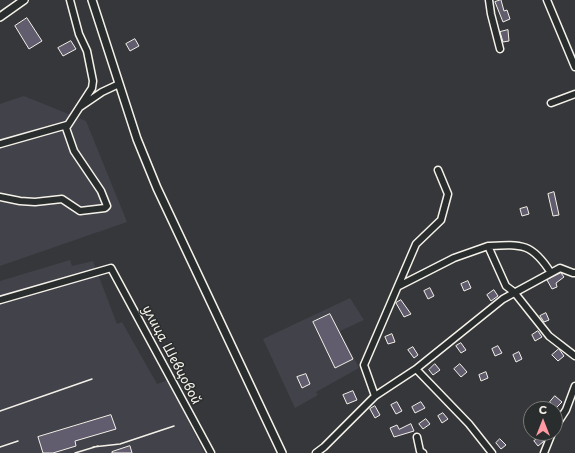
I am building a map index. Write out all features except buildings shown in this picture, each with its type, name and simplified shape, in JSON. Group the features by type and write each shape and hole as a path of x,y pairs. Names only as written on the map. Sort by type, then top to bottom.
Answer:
{"main road":[{"path":"0,17 24,0"},
{"path":"92,0 137,139 157,188 282,453"}],"street":[{"path":"0,144 67,125 76,115 92,88 93,81 87,51 79,34 70,0"},
{"path":"489,0 500,49"},
{"path":"547,0 572,54 575,67"},
{"path":"80,107 102,92 120,84"},
{"path":"551,102 575,94"},
{"path":"0,197 20,201 62,199 80,211 106,208 101,191 74,151 67,125"},
{"path":"375,396 364,365 416,244 442,220 448,194 438,170"},
{"path":"399,286 454,258 488,246 522,247 535,252 550,273"},
{"path":"488,246 506,286 514,292 548,336 575,356"},
{"name":"улица Шевцовой","path":"0,300 111,268 212,453"},
{"path":"316,453 326,450 375,396 416,369 514,292 560,268 575,273"},
{"path":"416,369 468,424 492,453"},
{"path":"563,415 575,386"},
{"path":"418,438 420,451 423,453"},
{"path":"544,453 549,441"}],"shaded area":[{"path":"24,96 86,121 127,222 0,266 0,104"},
{"path":"70,260 72,266 93,261 117,324 122,322 157,384 168,380 204,453 0,453 0,281"},
{"path":"350,298 364,320 340,331 359,368 316,392 318,395 295,408 263,339"}],"railway":[{"path":"0,411 92,379"},
{"path":"93,447 120,444 174,426"},
{"path":"0,447 18,441"},
{"path":"75,453 98,446"}]}
